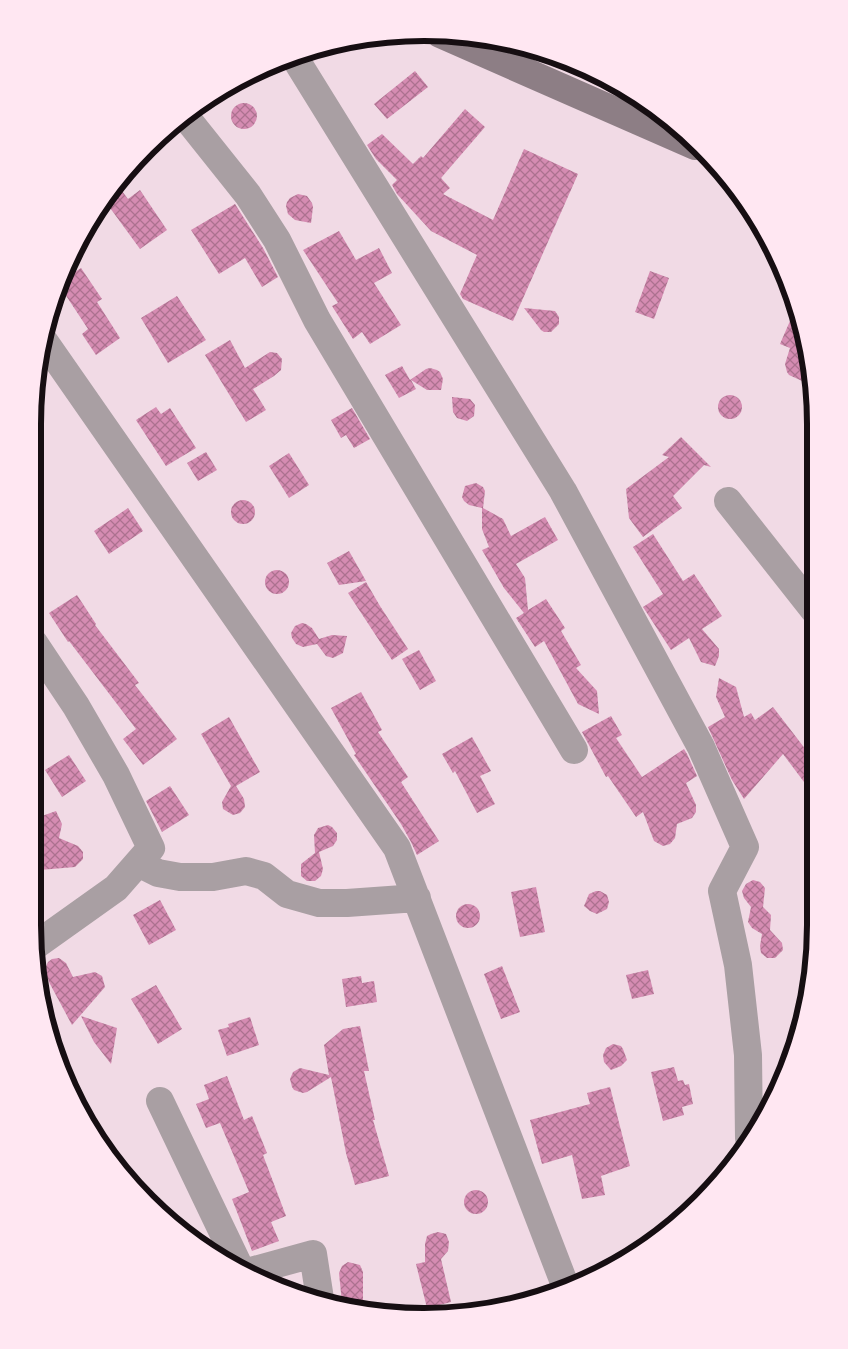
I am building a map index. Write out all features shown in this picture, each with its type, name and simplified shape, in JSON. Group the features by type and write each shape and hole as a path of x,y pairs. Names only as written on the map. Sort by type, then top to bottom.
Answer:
{"main road":[{"path":"462,44 680,139"}],"street":[{"path":"299,63 563,490 701,747 745,847 722,891 738,965 748,1055 749,1126"},
{"path":"189,121 248,195 276,240 317,320 574,750"},
{"path":"49,348 398,848 564,1281"},
{"path":"728,501 807,601"},
{"path":"41,654 76,706 116,775 152,848 116,888 42,941"},
{"path":"138,863 158,873 180,878 213,877 246,871 264,876 287,894 319,903 417,898"},
{"path":"160,1102 235,1257"},
{"path":"258,1269 314,1254 319,1293"}],"building":[{"path":"415,71 428,87 387,119 374,104"},
{"path":"244,103 253,107 257,116 253,125 244,129 235,125 231,116 235,107"},
{"path":"465,109 485,127 441,178 450,188 443,194 493,220 524,149 578,174 513,321 463,299 460,294 477,255 431,231 397,194 392,185 397,180 376,159 367,145 382,134 413,164 421,156 423,158"},
{"path":"121,190 128,199 140,190 167,230 140,249 109,207"},
{"path":"298,194 307,196 312,203 311,223 295,220 288,214 287,202"},
{"path":"235,204 263,248 278,277 262,287 245,258 219,274 191,230"},
{"path":"339,231 356,260 379,248 392,273 374,283 401,325 370,344 362,332 353,339 332,306 338,303 303,250"},
{"path":"81,268 102,299 97,302 120,338 96,355 82,334 88,329 65,294 72,274"},
{"path":"650,271 669,278 654,319 635,312"},
{"path":"177,296 206,340 168,363 141,318"},
{"path":"524,308 555,311 559,317 559,324 551,332 544,332"},
{"path":"791,317 804,382 789,375 787,372 785,364 790,348 780,344"},
{"path":"230,340 245,368 270,352 277,353 282,359 281,370 253,389 266,410 246,422 205,355"},
{"path":"402,366 410,380 426,369 437,370 443,379 441,390 427,390 411,380 416,389 399,398 385,375"},
{"path":"730,395 738,399 742,407 738,415 730,419 722,415 718,407 722,399"},
{"path":"452,397 470,399 475,405 474,416 467,421 457,418 453,412"},
{"path":"156,407 161,414 170,408 196,448 166,466 136,420"},
{"path":"352,408 370,439 354,448 346,435 341,438 331,420"},
{"path":"681,437 711,467 704,465 673,496 682,508 643,537 629,518 626,489 669,457 662,455"},
{"path":"206,452 217,470 198,481 187,463"},
{"path":"289,453 309,485 289,498 269,466"},
{"path":"476,483 483,487 485,491 483,508 503,519 511,536 545,517 558,540 516,564 525,578 528,610 546,599 565,628 561,631 581,665 576,668 597,691 599,714 578,704 544,641 535,647 516,618 524,613 504,588 482,550 489,547 482,529 482,508 469,505 462,497 465,486"},
{"path":"243,500 251,504 255,512 251,520 243,524 235,520 231,512 235,504"},
{"path":"128,508 143,531 109,554 94,531"},
{"path":"653,534 683,581 694,574 722,616 702,629 719,649 719,656 715,666 701,662 689,638 671,650 643,607 663,594 633,547"},
{"path":"349,551 366,581 339,585 327,563"},
{"path":"277,570 285,574 289,582 285,590 277,594 269,590 265,582 269,574"},
{"path":"366,582 408,649 392,660 348,593"},
{"path":"77,595 95,625 139,683 135,685 177,739 143,765 123,739 136,729 68,642 49,613"},
{"path":"302,623 312,628 319,639 332,635 347,636 343,653 333,658 326,656 317,644 303,647 296,644 291,633 295,626"},
{"path":"419,650 436,681 420,690 402,659"},
{"path":"719,678 736,687 744,717 751,713 755,720 773,707 807,751 807,786 783,754 744,799 732,780 708,727 725,717 716,697"},
{"path":"361,692 382,730 378,732 408,777 401,782 439,841 417,855 401,824 354,755 356,754 331,708"},
{"path":"611,716 622,735 616,738 642,777 684,749 687,754 697,776 686,783 696,805 696,812 692,818 677,824 675,838 670,844 663,846 654,841 643,812 636,817 608,776 606,777 582,732"},
{"path":"229,717 260,772 236,786 244,799 245,807 240,813 233,815 223,809 222,802 231,786 201,734"},
{"path":"472,737 491,771 480,776 495,804 477,813 455,771 453,773 442,754"},
{"path":"69,755 86,781 62,797 45,770"},
{"path":"170,786 189,815 162,832 146,801"},
{"path":"56,811 62,824 59,838 78,846 83,852 83,859 75,867 41,870 42,816"},
{"path":"328,825 337,833 337,840 333,846 319,852 323,869 321,876 315,881 307,881 301,876 301,864 315,853 314,835 318,828"},
{"path":"753,880 760,882 765,888 763,907 771,915 770,930 782,943 783,950 775,958 767,958 761,953 762,934 752,928 748,922 751,907 744,898 742,891 746,884"},
{"path":"536,887 545,932 520,937 511,892"},
{"path":"596,891 607,895 609,902 607,909 597,914 584,906 589,894"},
{"path":"160,900 176,930 149,945 133,915"},
{"path":"468,904 476,908 480,916 476,924 468,928 460,924 456,916 460,908"},
{"path":"59,958 66,963 73,977 95,972 102,976 105,987 72,1025 45,972 48,962"},
{"path":"502,966 520,1012 501,1019 484,974"},
{"path":"648,970 654,994 632,999 626,975"},
{"path":"361,976 362,983 374,981 377,1002 346,1007 342,979"},
{"path":"156,985 182,1029 158,1044 131,999"},
{"path":"81,1016 117,1028 111,1064 94,1042"},
{"path":"250,1017 259,1045 227,1056 218,1030 229,1027 228,1024"},
{"path":"360,1026 369,1071 364,1071 375,1120 373,1120 389,1176 355,1185 346,1153 331,1077 303,1093 294,1090 290,1079 293,1072 300,1068 329,1075 324,1045 343,1029"},
{"path":"613,1044 621,1046 627,1060 621,1066 611,1070 604,1062 603,1055 606,1048"},
{"path":"674,1067 678,1081 683,1080 685,1085 689,1084 693,1104 682,1107 684,1115 663,1121 651,1072"},
{"path":"227,1076 244,1120 252,1116 267,1153 263,1155 286,1216 271,1222 279,1241 252,1251 232,1199 249,1192 220,1123 206,1128 196,1104 209,1099 204,1085"},
{"path":"610,1087 630,1166 601,1176 605,1195 582,1199 572,1155 542,1164 530,1120 590,1104 587,1093"},
{"path":"476,1190 485,1193 488,1202 485,1211 476,1214 467,1211 464,1202 467,1193"},
{"path":"438,1232 446,1234 449,1242 448,1251 441,1259 451,1302 427,1308 416,1264 425,1262 425,1244 427,1236"},
{"path":"348,1262 360,1265 363,1272 363,1302 342,1298 339,1273 342,1266"}]}
